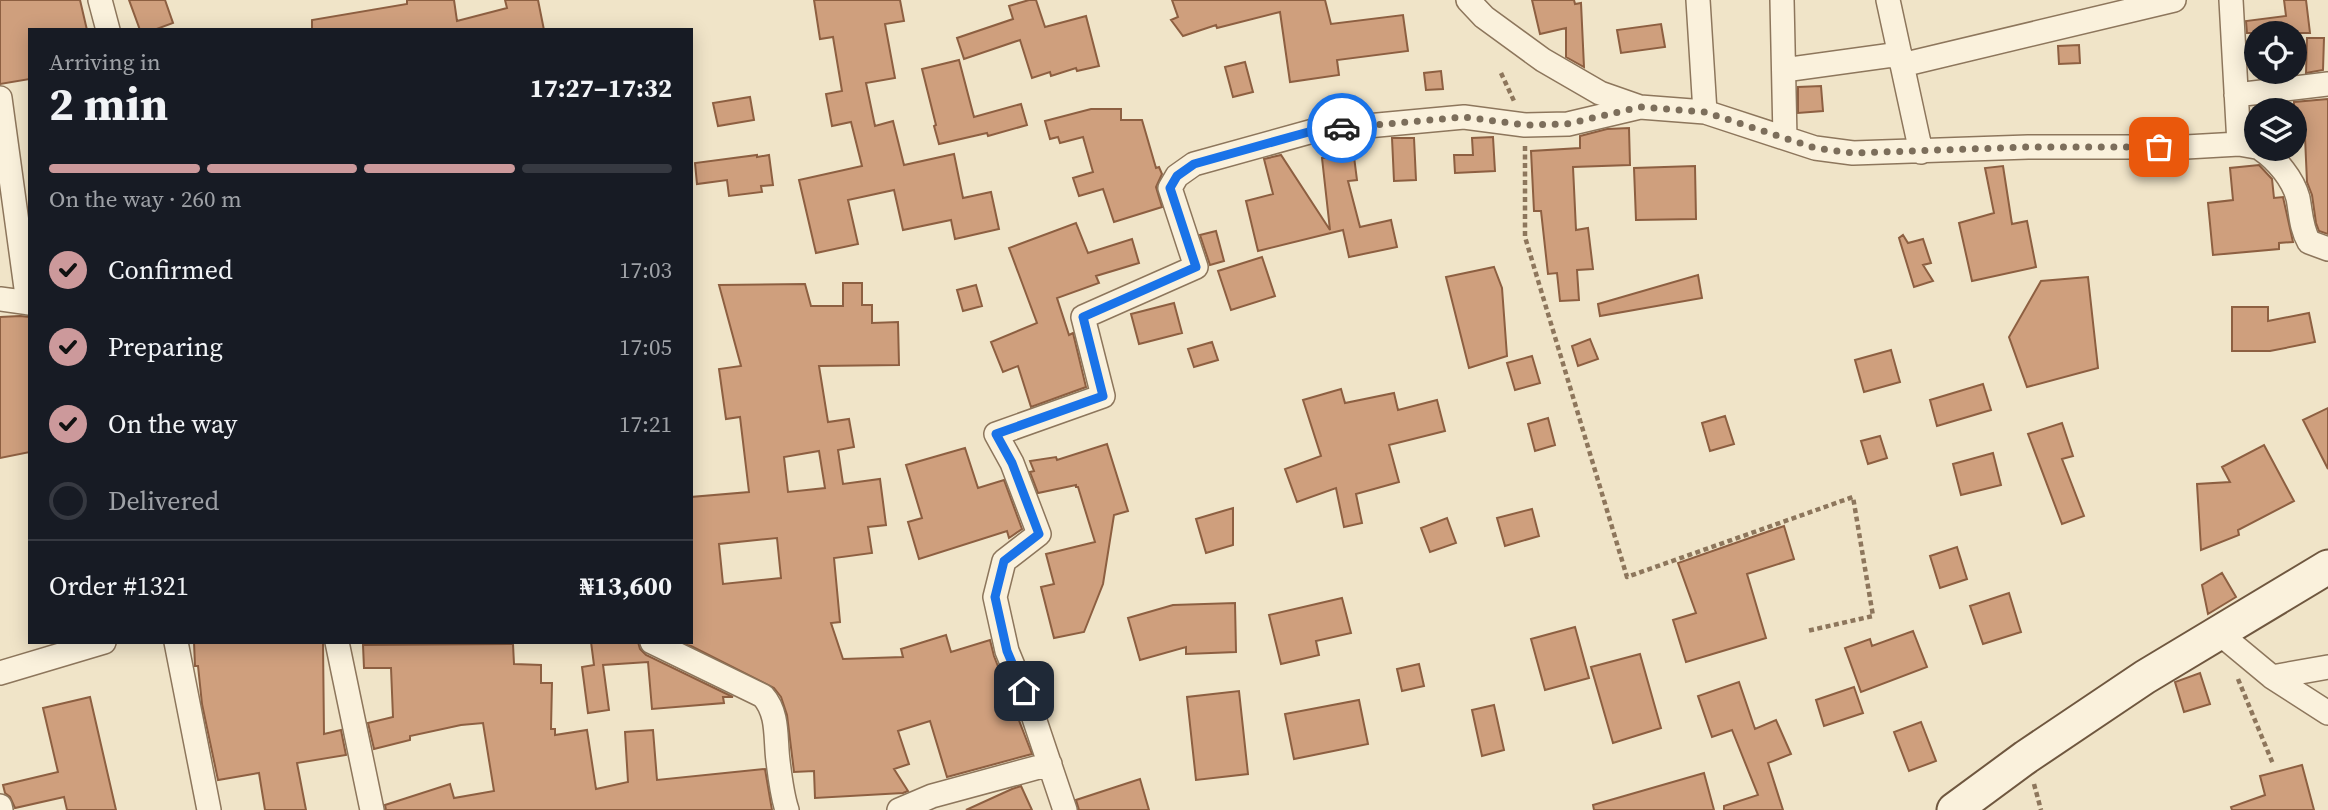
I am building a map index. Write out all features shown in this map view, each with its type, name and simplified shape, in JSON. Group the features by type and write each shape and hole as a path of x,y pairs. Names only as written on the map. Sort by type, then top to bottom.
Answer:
{"street":[{"path":"100,0 107,28"},
{"path":"1468,0 1484,16 1543,61 1600,93 1640,107 1705,112 1815,148 1853,153 2028,147 2244,147"},
{"path":"1698,0 1705,112"},
{"path":"1782,0 1785,138"},
{"path":"1888,0 1921,152"},
{"path":"1784,70 1901,59 2174,0"},
{"path":"2231,0 2236,95 2244,121"},
{"path":"2236,95 2328,84"},
{"path":"0,98 28,296"},
{"path":"1065,810 1007,651 995,597 1004,561 1039,534 1012,463 996,434 1103,396 1083,317 1196,267 1170,188 1177,176 1194,164 1312,131 1464,117 1525,125 1567,124 1640,107"},
{"path":"2277,161 2297,195 2303,231 2309,242 2328,249"},
{"path":"0,299 28,303"},
{"path":"1954,810 2123,691 2328,567"},
{"path":"2219,632 2273,677 2328,713"},
{"path":"0,673 97,644"},
{"path":"176,644 209,810"},
{"path":"337,644 372,810"},
{"path":"656,644 763,696 770,704 787,810"},
{"path":"2273,677 2328,667"},
{"path":"899,810 935,803 1050,764"}],"path":[{"path":"1501,73 1525,125 1525,237 1627,577 1853,496 1873,615 1807,631"},
{"path":"2219,632 2273,764"}],"building":[{"path":"0,0 80,0 87,28 28,28 28,79 0,84"},
{"path":"129,0 165,0 173,23 159,28 139,28"},
{"path":"407,0 454,0 457,21 507,8 505,0 538,0 544,28 312,28 312,20 407,4"},
{"path":"814,0 900,0 904,21 885,24 895,78 866,83 875,126 893,121 904,165 954,154 963,198 991,192 999,229 955,239 951,220 903,230 894,190 848,200 858,244 816,253 799,180 862,166 851,122 832,126 826,94 842,91 833,37 820,39"},
{"path":"1036,0 1045,27 1086,16 1099,66 1077,71 1076,68 1051,76 1050,72 1032,78 1020,40 964,59 957,38 1013,19 1009,6"},
{"path":"1172,0 1325,0 1331,24 1403,15 1408,51 1337,60 1339,75 1290,82 1280,12 1217,28 1216,25 1183,36 1171,20 1178,17"},
{"path":"1532,0 1574,0 1575,4 1581,3 1584,67 1566,57 1566,28 1540,34"},
{"path":"2284,0 2306,0 2310,33 2307,33 2307,21 2246,21 2286,16"},
{"path":"1661,24 1665,47 1621,53 1617,30"},
{"path":"2307,38 2324,38 2323,70 2307,73"},
{"path":"2079,45 2080,63 2059,64 2058,46"},
{"path":"959,60 974,117 1021,104 1027,125 988,136 987,133 939,144 922,69"},
{"path":"1245,62 1253,92 1233,97 1225,67"},
{"path":"1441,71 1443,89 1426,90 1424,73"},
{"path":"1821,86 1823,111 1798,113 1798,87"},
{"path":"750,97 754,120 718,126 713,103"},
{"path":"2328,99 2328,234 2319,231 2307,182 2307,101"},
{"path":"1091,109 1121,109 1121,120 1142,120 1156,168 1159,167 1162,174 1156,187 1162,207 1114,222 1103,189 1079,196 1073,178 1093,172 1083,137 1060,143 1058,137 1050,139 1045,121"},
{"path":"1629,128 1630,165 1573,167 1576,230 1588,228 1593,269 1577,270 1579,300 1560,301 1557,273 1548,274 1541,211 1534,211 1531,151 1580,148 1580,136 1607,129"},
{"path":"1493,137 1495,171 1455,173 1454,155 1473,155 1472,138"},
{"path":"1392,138 1414,138 1416,180 1394,181"},
{"path":"1352,141 1357,180 1348,181 1360,227 1391,220 1397,247 1349,257 1343,230 1258,251 1246,201 1273,194 1264,159 1281,155 1330,230 1322,158 1336,157 1335,143"},
{"path":"769,155 773,185 761,186 762,192 729,196 727,180 697,184 695,163"},
{"path":"2259,165 2272,179 2274,198 2283,197 2293,242 2279,243 2279,249 2213,255 2208,203 2233,200 2230,168"},
{"path":"1695,166 1696,219 1636,220 1634,168"},
{"path":"2003,166 2012,224 2027,221 2036,267 1972,281 1959,223 1994,213 1985,168"},
{"path":"1076,223 1088,253 1132,239 1139,263 1096,276 1099,283 1057,298 1069,335 1073,333 1086,387 1031,407 1018,366 1003,372 991,342 1037,323 1009,248"},
{"path":"1216,231 1224,261 1210,265 1200,235"},
{"path":"1903,235 1908,243 1923,239 1931,263 1923,265 1933,281 1914,287 1899,238"},
{"path":"1262,257 1275,296 1231,310 1218,271"},
{"path":"1494,267 1502,288 1507,356 1469,368 1446,277"},
{"path":"1698,275 1702,298 1600,316 1598,304"},
{"path":"2088,277 2098,368 2027,387 2009,337 2041,281"},
{"path":"843,283 862,283 862,305 872,305 872,323 898,322 899,365 819,366 828,422 849,419 854,447 838,450 843,484 880,479 886,525 868,527 872,553 834,558 840,622 831,623 843,659 903,657 901,649 946,635 951,652 990,640 1032,754 947,777 930,721 898,731 909,764 894,769 908,791 815,798 814,771 794,772 787,715 781,697 774,688 687,644 693,644 693,497 749,492 740,417 726,419 719,369 741,366 719,285 805,284 811,306 843,306","holes":["819,451 825,488 788,492 784,457","777,538 781,578 723,584 719,544"]},
{"path":"976,285 982,306 963,311 957,290"},
{"path":"1174,303 1182,333 1139,344 1131,314"},
{"path":"2232,307 2268,307 2268,321 2309,313 2315,342 2270,351 2232,351"},
{"path":"0,317 28,317 28,452 0,458"},
{"path":"1590,339 1598,359 1578,366 1572,346"},
{"path":"1212,342 1218,360 1194,367 1188,349"},
{"path":"1891,350 1900,382 1864,392 1855,360"},
{"path":"1532,356 1540,383 1515,390 1507,363"},
{"path":"1983,384 1991,410 1937,426 1930,400"},
{"path":"1341,389 1345,403 1394,393 1398,410 1437,400 1445,431 1389,445 1399,482 1356,494 1362,523 1344,527 1336,488 1297,502 1285,469 1321,456 1303,400"},
{"path":"2328,408 2328,469 2303,420"},
{"path":"1725,416 1734,444 1710,451 1702,423"},
{"path":"1548,418 1555,445 1535,451 1528,424"},
{"path":"2062,423 2073,456 2062,459 2084,516 2062,524 2028,434"},
{"path":"1880,436 1887,458 1868,464 1861,441"},
{"path":"1107,444 1128,511 1114,515 1103,584 1084,632 1054,638 1041,587 1054,584 1046,554 1095,542 1078,487 1076,485 1038,493 1030,472 1034,471 1030,461 1056,457 1057,460"},
{"path":"2264,445 2294,501 2238,530 2239,535 2201,550 2197,484 2230,482 2222,467"},
{"path":"965,448 978,488 1004,480 1022,529 1009,538 1007,531 919,559 908,522 922,518 906,465"},
{"path":"1993,453 2001,485 1961,495 1953,464"},
{"path":"1233,508 1233,545 1206,553 1196,519"},
{"path":"1532,509 1539,536 1505,546 1497,518"},
{"path":"1447,518 1456,543 1430,552 1421,528"},
{"path":"1784,526 1794,559 1747,574 1766,638 1686,662 1673,620 1696,613 1678,563"},
{"path":"1957,547 1967,579 1940,588 1930,556"},
{"path":"2222,573 2236,597 2208,614 2202,585"},
{"path":"2009,593 2021,632 1983,644 1970,606"},
{"path":"1342,598 1351,633 1316,641 1319,655 1281,664 1269,615"},
{"path":"1235,603 1236,652 1186,654 1186,647 1140,660 1128,618 1173,605"},
{"path":"1575,627 1589,678 1545,690 1531,639"},
{"path":"1913,631 1927,667 1861,692 1845,648 1870,639 1872,646"},
{"path":"194,644 323,644 324,734 341,730 346,755 297,763 306,810 265,810 259,773 218,780 202,704 198,666 195,666"},
{"path":"513,644 514,664 541,665 541,683 552,683 551,729 555,729 555,735 587,730 596,789 628,782 625,732 653,730 657,780 765,769 772,810 386,810 385,805 450,784 454,798 494,791 483,723 410,736 410,740 374,749 368,723 393,717 391,668 364,668 363,645"},
{"path":"591,644 639,644 646,655 733,697 723,697 724,703 652,709 648,662 603,665 609,710 588,713 582,667 594,665"},
{"path":"1640,654 1661,728 1613,743 1591,667"},
{"path":"1419,664 1424,686 1402,691 1397,669"},
{"path":"2200,673 2210,704 2184,712 2175,682"},
{"path":"1739,682 1755,729 1776,720 1791,754 1768,763 1783,810 1724,810 1724,806 1758,795 1732,730 1712,737 1698,696"},
{"path":"1854,687 1863,713 1824,726 1816,700"},
{"path":"1239,691 1248,774 1196,780 1187,697"},
{"path":"90,697 116,810 67,810 64,797 15,808 3,785 58,772 43,708"},
{"path":"1359,700 1368,744 1294,759 1285,714"},
{"path":"1494,705 1504,750 1482,756 1472,710"},
{"path":"1921,722 1936,761 1909,771 1894,732"},
{"path":"2302,765 2314,810 2232,810 2231,807 2265,795 2260,776"},
{"path":"1704,773 1714,810 1594,810 1593,805"},
{"path":"1140,779 1149,810 1079,810 1076,800"},
{"path":"1021,786 1032,810 966,810 1012,789"}],"way so far":[{"path":"1342,128 1464,117 1525,125 1567,124 1640,107 1705,112 1815,148 1853,153 2028,147 2159,147"}],"route":[{"path":"1024,691 1007,651 995,597 1004,561 1039,534 1012,463 996,434 1103,396 1083,317 1196,267 1170,188 1177,176 1194,164 1312,131 1342,128"}]}
